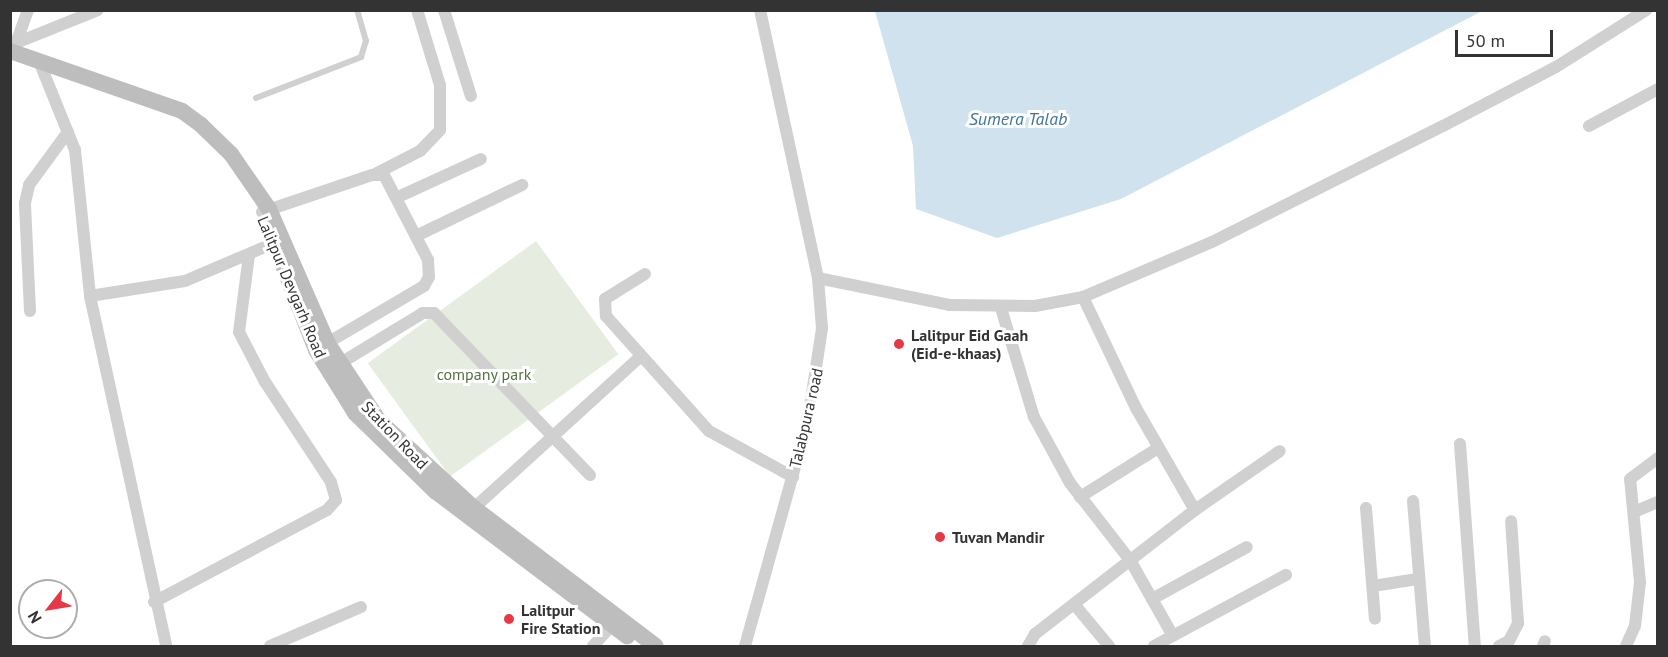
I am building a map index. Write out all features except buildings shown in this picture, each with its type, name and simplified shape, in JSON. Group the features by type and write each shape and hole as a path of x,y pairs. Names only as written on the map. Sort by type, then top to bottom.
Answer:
{"main road":[{"path":"12,48 39,61"},
{"name":"Lalitpur Devgarh Road","path":"39,61 167,109 230,168 265,211 274,243 355,413 396,456 465,515 639,646"},
{"name":"Station Road","path":"265,211 322,347 339,364 379,421 474,508 656,646"}],"street":[{"path":"12,48 28,10"},
{"path":"12,48 98,10"},
{"path":"265,211 372,175 420,151 440,130 440,85 417,10"},
{"path":"444,10 471,96"},
{"name":"Talabpura road","path":"745,646 793,477 819,372 822,328 818,278 760,10"},
{"path":"818,278 949,305 1001,308 1083,297 1212,242 1443,126 1556,67 1646,10"},
{"path":"39,61 68,132 78,166 79,224 90,296 154,602 166,646"},
{"path":"1589,126 1658,89"},
{"path":"30,311 25,203 29,185 40,163 68,132"},
{"path":"398,197 481,159"},
{"path":"322,347 424,286 428,260 398,197 384,176 372,175"},
{"path":"416,236 522,185"},
{"path":"90,296 185,281 274,243"},
{"path":"154,602 327,510 336,500 331,482 265,382 239,332 249,255"},
{"path":"645,274 603,304 639,358 709,431 793,477"},
{"path":"1083,297 1158,448 1195,510"},
{"path":"1001,308 1034,417 1080,497 1130,560 1173,636"},
{"path":"339,364 423,313 434,313 590,475"},
{"path":"474,508 639,358"},
{"path":"1460,444 1475,646"},
{"path":"1080,497 1158,448"},
{"path":"1028,646 1035,634 1130,560 1195,510 1280,451"},
{"path":"1626,646 1635,626 1640,582 1630,479 1635,470 1658,458"},
{"path":"1413,501 1417,579 1425,646"},
{"path":"1634,512 1658,502"},
{"path":"1366,508 1375,619"},
{"path":"1499,646 1509,641 1518,623 1511,521"},
{"path":"1152,599 1247,547"},
{"path":"1154,646 1286,575"},
{"path":"1373,586 1417,579"},
{"path":"1074,604 1109,646"},
{"path":"270,646 361,607"},
{"path":"593,646 612,624"}],"lane":[{"path":"256,98 361,57 366,41 357,10"}],"green space":[{"name":"company park","path":"536,241 618,354 450,477 368,363"}],"water":[{"name":"Sumera Talab","path":"875,10 1482,11 1121,199 997,238 916,209 913,146"}],"place":[{"name":"Lalitpur Eid Gaah (Eid-e-khaas)","path":"899,344"},
{"name":"Tuvan Mandir","path":"940,537"},
{"name":"Lalitpur Fire Station","path":"509,619"}]}
